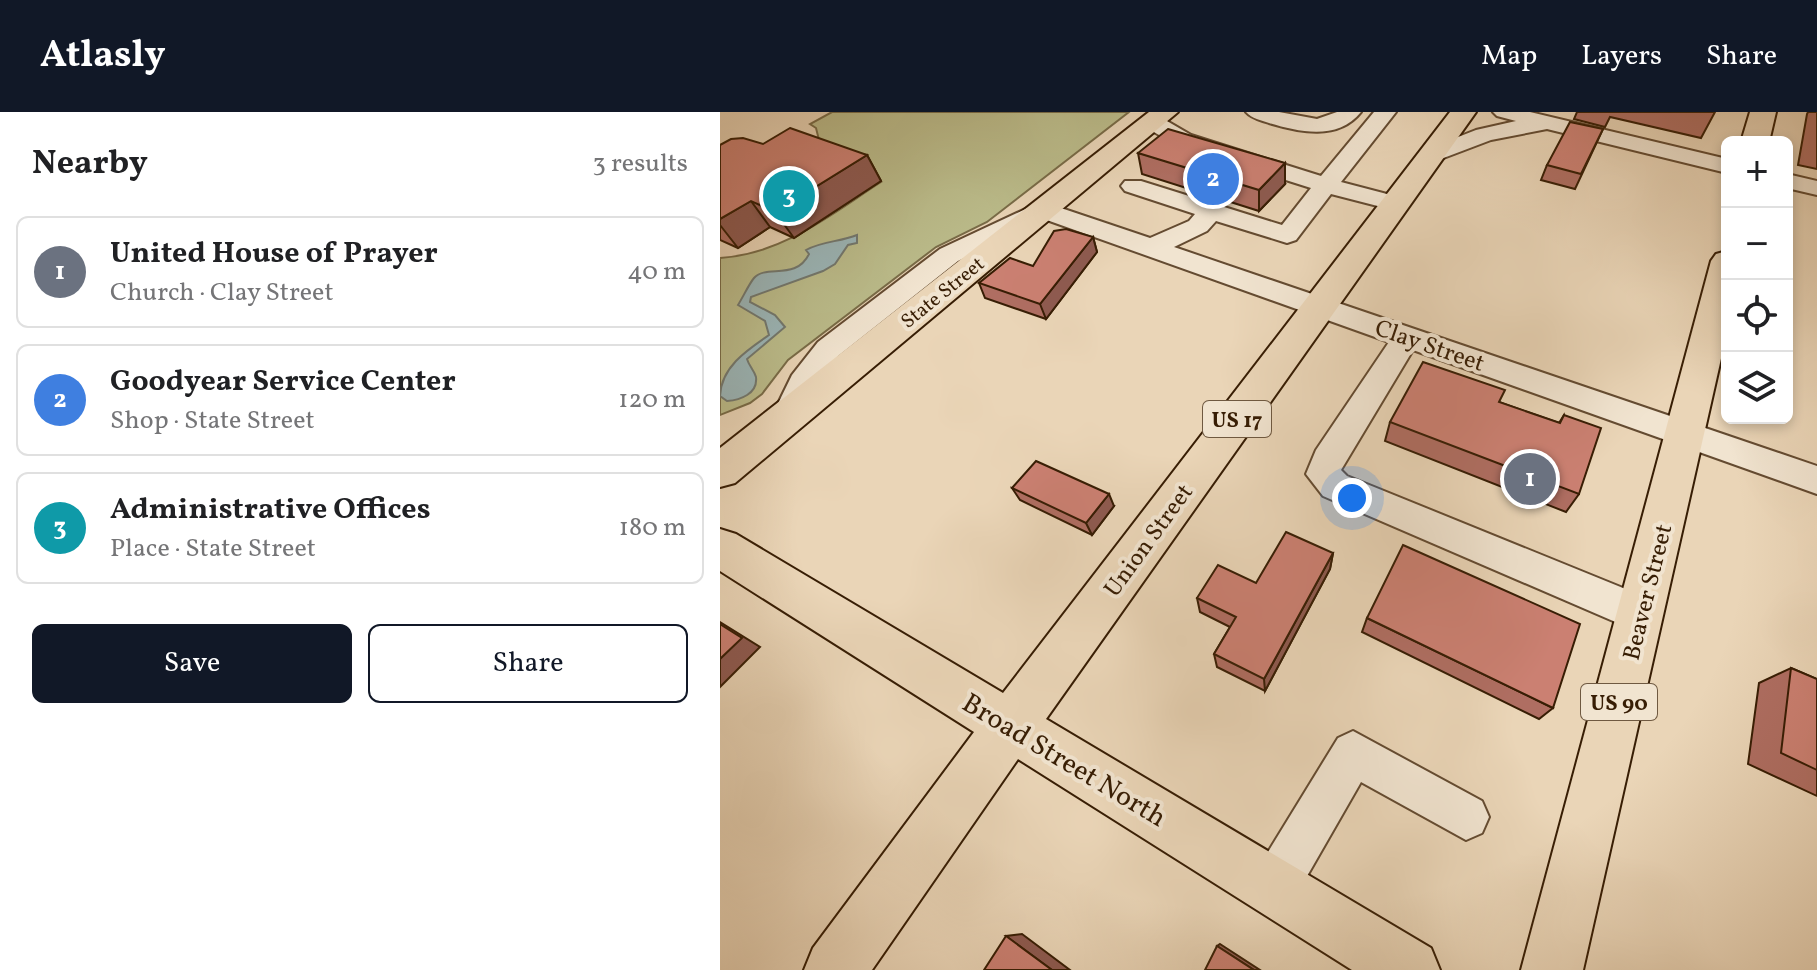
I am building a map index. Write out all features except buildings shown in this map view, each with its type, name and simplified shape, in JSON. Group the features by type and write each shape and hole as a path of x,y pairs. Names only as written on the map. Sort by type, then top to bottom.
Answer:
{"main road":[{"name":"Union Street","path":"835,970 1010,726 1463,112"},
{"path":"1757,136 1763,112"},
{"name":"State Street","path":"720,471 1158,117"},
{"name":"Beaver Street","path":"1552,970 1722,280"},
{"path":"720,439 787,418"},
{"name":"Broad Street North","path":"720,548 1409,970"}],"street":[{"path":"1263,113 1311,126 1325,126 1339,122 1350,112"},
{"path":"1133,186 1205,219 1287,235 1385,112"},
{"path":"1504,112 1721,165"},
{"path":"1158,117 1183,140 1397,204"},
{"path":"1433,155 1504,128 1571,128"},
{"path":"1793,182 1817,188"},
{"name":"Clay Street","path":"1043,210 1817,480"},
{"path":"1150,248 1205,219"},
{"path":"1192,263 1205,219"},
{"path":"1407,337 1328,459 1323,474 1335,486 1641,614"},
{"path":"1274,887 1353,753 1466,817"}],"green space":[{"path":"832,112 1129,112 987,222 936,247 788,360 762,394 750,403 720,415 720,258 743,255 785,241 881,182 819,140 816,128 810,124"}],"water":[{"path":"857,235 857,243 848,245 835,264 751,297 750,302 775,315 785,327 747,359 756,377 751,392 727,401 720,396 721,386 730,368 744,353 769,335 765,321 738,305 754,278 766,272 797,267 809,254 806,250"}],"place":[{"name":"Goodyear Service Center","path":"1213,179"},
{"name":"Administrative Offices","path":"789,196"},
{"name":"United House of Prayer","path":"1530,479"}]}
